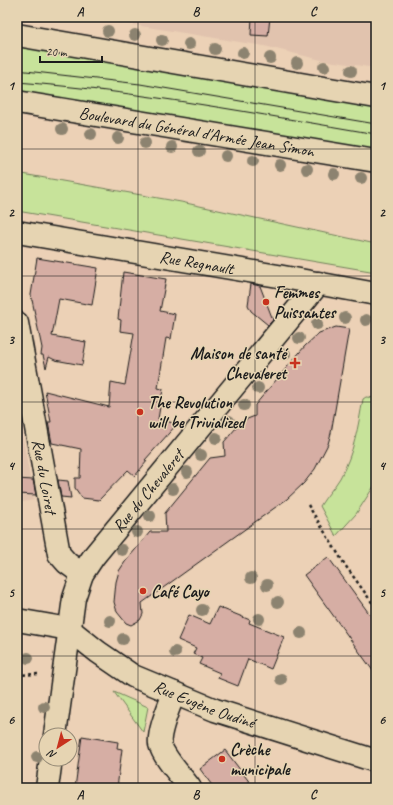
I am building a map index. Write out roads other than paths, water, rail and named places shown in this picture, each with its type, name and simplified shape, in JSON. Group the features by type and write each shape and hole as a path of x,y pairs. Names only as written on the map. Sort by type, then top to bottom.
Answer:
{"street":[{"path":"17,35 376,97"},
{"name":"Boulevard du Général d'Armée Jean Simon","path":"17,102 376,161"},
{"name":"Rue Regnault","path":"17,232 376,294"},
{"name":"Rue du Chevaleret","path":"56,727 74,598 82,574 94,556 319,283"},
{"name":"Rue du Loiret","path":"17,322 59,554 67,563 82,574"},
{"path":"17,620 69,629"},
{"name":"Rue Eugène Oudiné","path":"69,629 128,673 229,715 376,761"},
{"path":"174,692 160,735 160,744 165,754 190,788"},
{"path":"47,788 50,767"}],"tram line":[{"path":"17,70 140,84 376,124"},
{"path":"17,82 152,97 376,134"}],"place":[{"name":"Femmes Puissantes","path":"266,302"},
{"name":"Maison de santé Chevaleret","path":"295,363"},
{"name":"The Revolution will be Trivialized","path":"140,412"},
{"name":"Café Cayo","path":"143,591"},
{"name":"Crèche municipale","path":"222,759"}]}
